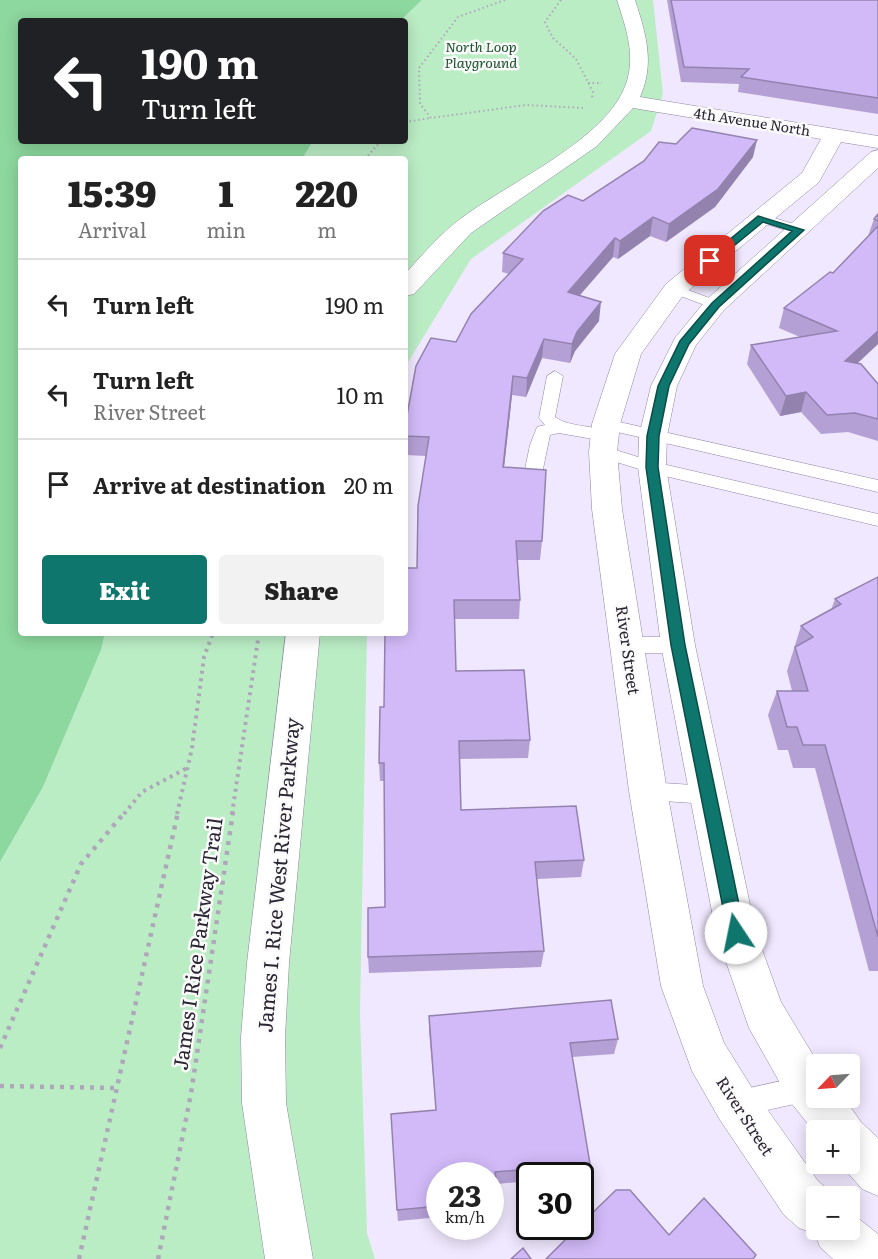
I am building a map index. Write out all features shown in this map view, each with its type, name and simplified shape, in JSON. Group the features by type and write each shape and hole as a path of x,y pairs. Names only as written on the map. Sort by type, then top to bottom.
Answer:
{"street":[{"path":"408,286 432,257 470,222 579,151 626,102 635,86 641,55 638,28 626,0"},
{"name":"4th Avenue North","path":"626,102 878,142"},
{"name":"River Street","path":"806,1202 736,1104 707,1056 682,986 648,791 607,509 604,438 628,354 675,289 811,177 834,135"},
{"path":"806,1085 764,1013 736,933 678,645 652,451 664,386 684,343 715,305 878,156"},
{"name":"James I. Rice West River Parkway","path":"289,1259 264,1103 263,1037 268,963 303,636"},
{"path":"824,1108 833,1120"},
{"path":"860,1153 878,1173"},
{"path":"848,1240 869,1259"}],"lane":[{"path":"762,218 799,230"},
{"path":"675,289 715,305"},
{"path":"555,376 547,418 559,428"},
{"path":"534,468 543,431 559,428 652,451 878,520"},
{"path":"604,438 652,451 878,486"},
{"path":"627,645 678,645"},
{"path":"648,791 708,795"},
{"path":"736,1104 806,1088"}],"path":[{"path":"430,118 420,104 418,68 458,17 505,0"},
{"path":"561,0 545,22 553,38 576,59 593,92 592,100"},
{"path":"408,122 515,104 542,103 590,109 583,116"},
{"path":"368,156 378,144"},
{"path":"79,1259 188,768 204,657 212,636"},
{"name":"James I Rice Parkway Trail","path":"158,1259 191,1094 259,636"},
{"path":"0,1048 81,864 142,792 188,768"},
{"path":"0,1086 117,1088"}],"green space":[{"name":"North Loop Playground","path":"422,0 653,0 663,94 651,131 471,259 408,362 408,156 304,156 311,144 408,144 408,18 403,18"},
{"path":"104,636 367,636 360,1014 367,1233 375,1259 0,1259 0,862 43,787 101,650"}],"shaded area":[{"path":"0,0 422,0 403,18 18,18 18,144 311,144 304,156 18,156 18,636 104,636 101,650 43,787 0,862"}],"building":[{"path":"671,0 878,0 878,98 741,77 749,69 684,67"},
{"path":"692,128 757,140 718,189 669,224 653,217 620,241 615,238 568,292 601,302 577,332 572,344 544,339 527,378 513,376 503,467 546,470 542,541 516,541 520,600 454,600 456,671 524,670 530,740 459,741 461,810 576,806 584,860 535,862 544,951 368,957 368,908 385,907 384,763 379,763 380,707 384,707 385,636 408,636 408,568 417,568 418,506 429,437 408,436 408,410 416,366 431,338 456,342 471,314 523,259 503,253 543,211 568,195 583,201 644,161 659,142 676,144"},
{"path":"878,226 878,331 845,361 861,364 878,384 878,419 855,413 827,415 806,392 786,396 751,345 837,331 784,308 830,272 833,273"},
{"path":"878,577 878,937 825,745 803,745 797,727 787,727 777,691 808,691 795,647 813,637 801,626 841,604 835,599"},
{"path":"611,1000 618,1039 570,1043 590,1162 516,1162 516,1170 504,1171 504,1162 426,1162 426,1207 397,1210 391,1114 436,1110 429,1016"},
{"path":"616,1190 630,1190 669,1235 704,1198 756,1255 753,1259 546,1259 565,1240 594,1240 594,1211"},
{"path":"523,1248 531,1259 511,1259"}],"route":[{"path":"710,261 762,218 799,230 715,305 684,343 664,386 653,436 652,467 678,645 736,933"}]}
